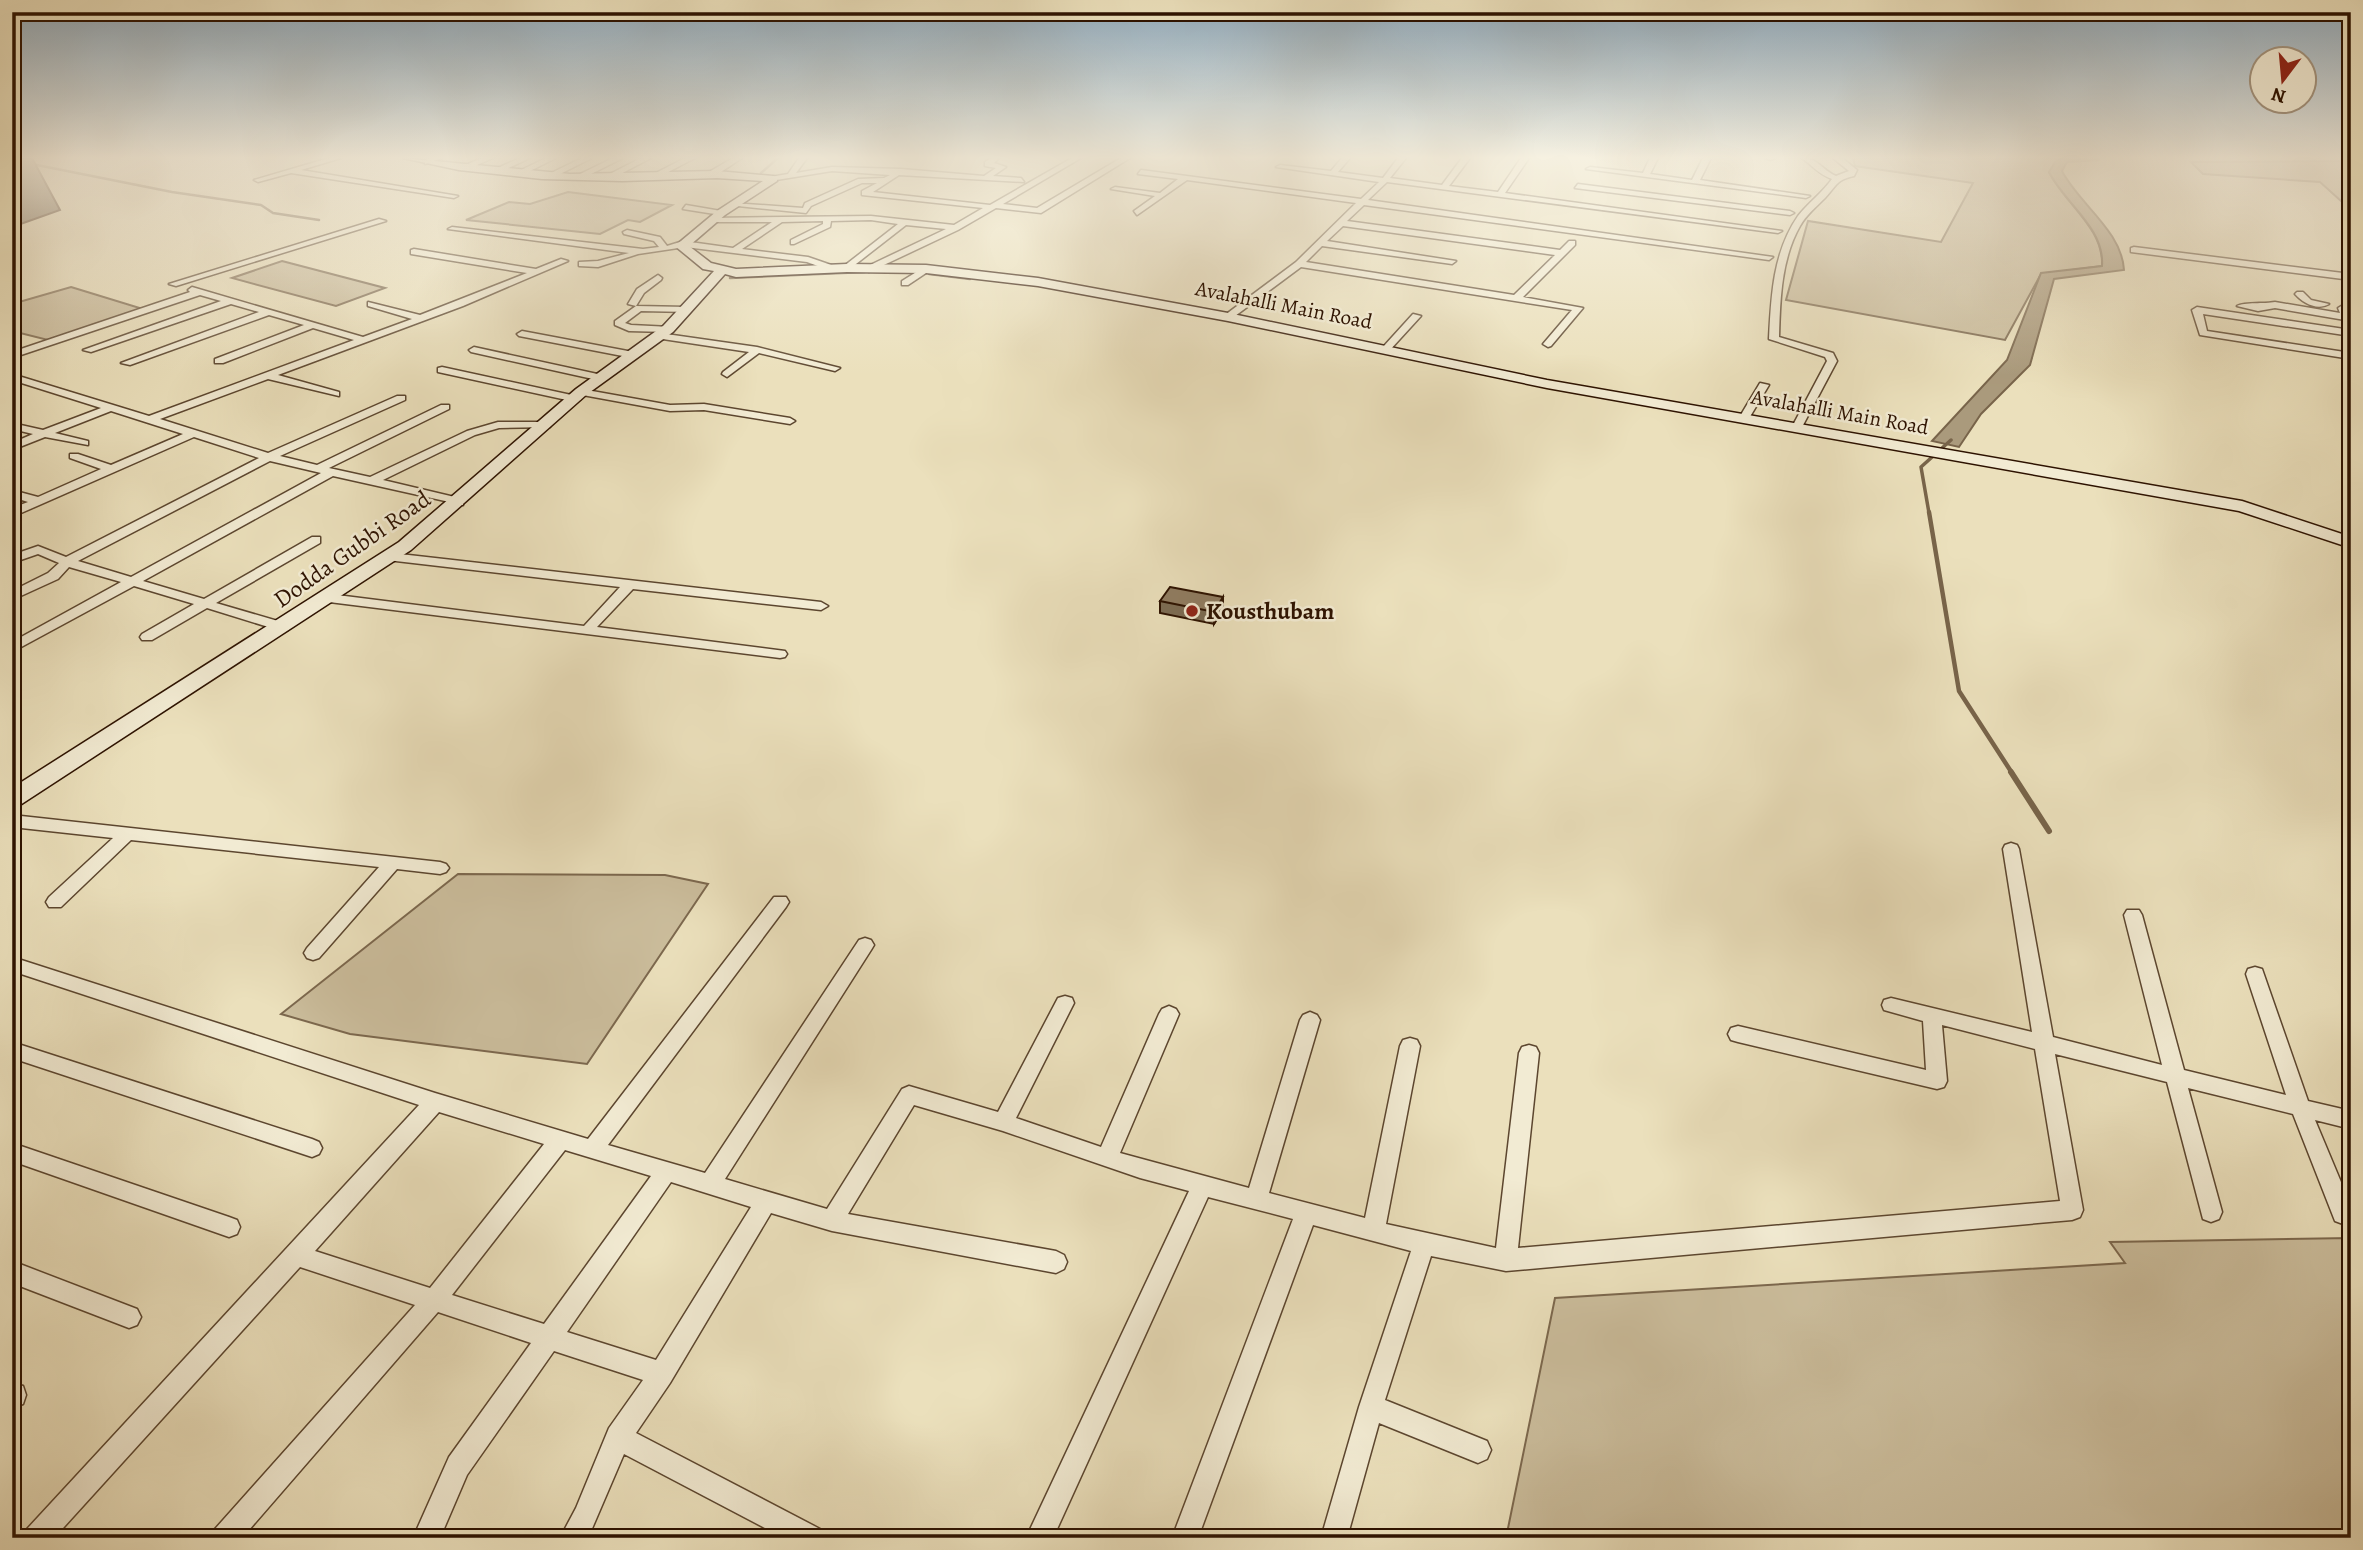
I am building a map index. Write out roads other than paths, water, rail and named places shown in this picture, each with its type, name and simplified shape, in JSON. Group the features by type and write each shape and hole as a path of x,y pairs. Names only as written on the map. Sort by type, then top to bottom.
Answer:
{"main road":[{"path":"682,245 700,230"},
{"name":"Avalahalli Main Road","path":"682,245 707,266 721,271 769,274 841,269 926,270 1001,276 1228,317 1547,384 1916,448 1964,460 2242,506 2351,543"},
{"name":"Dodda Gubbi Road","path":"12,799 391,557 459,502 578,396 664,332 721,271"}],"street":[{"path":"351,230 173,284 361,339"},
{"path":"463,230 643,252"},
{"path":"735,250 764,230"},
{"path":"794,242 817,230"},
{"path":"582,264 598,264 682,245 808,260 841,269 893,230"},
{"path":"869,269 950,230"},
{"path":"1228,317 1299,264 1334,230"},
{"path":"1395,230 1562,253"},
{"path":"1631,230 1769,257"},
{"path":"1773,230 1778,231"},
{"path":"1794,230 1790,236 1777,302 1774,339 1817,350 1829,355 1832,361 1797,427"},
{"path":"627,232 657,239 659,246 664,248"},
{"path":"1321,243 1452,261"},
{"path":"1517,297 1572,243"},
{"path":"2134,250 2351,277"},
{"path":"414,252 538,272"},
{"path":"148,419 564,261"},
{"path":"1299,264 1578,308 1548,344"},
{"path":"905,283 926,270"},
{"path":"658,278 640,292 633,310 618,323 835,368"},
{"path":"12,355 200,292"},
{"path":"2222,304 2258,308 2275,305 2345,317 2347,309 2308,302 2300,294"},
{"path":"88,350 231,301"},
{"path":"371,304 419,318"},
{"path":"633,305 687,310"},
{"path":"2351,333 2197,310 2203,333 2351,356"},
{"path":"126,363 269,312"},
{"path":"1386,349 1416,316"},
{"path":"219,361 313,326"},
{"path":"522,334 634,355"},
{"path":"474,350 603,378"},
{"path":"727,374 757,350"},
{"path":"442,370 578,396 670,408 704,407 790,421"},
{"path":"265,375 335,394"},
{"path":"12,377 269,457 459,502"},
{"path":"1744,418 1764,385"},
{"path":"12,596 53,576 67,562 269,457 401,398"},
{"path":"12,648 132,582 322,471 445,407"},
{"path":"12,447 108,409"},
{"path":"370,482 471,433 498,425 546,425"},
{"path":"12,426 84,443"},
{"path":"12,513 194,433"},
{"path":"74,456 111,469"},
{"path":"12,493 39,501"},
{"path":"147,637 316,540"},
{"path":"12,559 38,550 67,562 283,627"},
{"path":"391,557 821,606"},
{"path":"587,629 630,584"},
{"path":"329,598 780,654"},
{"path":"12,821 440,868"},
{"path":"55,902 127,834"},
{"path":"832,1221 909,1095 1202,1186 1424,1244 1506,1260 2072,1210 2011,849"},
{"path":"313,953 393,863"},
{"path":"592,1150 780,902"},
{"path":"2133,915 2211,1212"},
{"path":"709,1186 865,945"},
{"path":"12,964 435,1102 765,1202 832,1221 1056,1262"},
{"path":"2255,974 2300,1107 2343,1214"},
{"path":"1003,1122 1065,1003"},
{"path":"1891,1005 2351,1120"},
{"path":"1107,1158 1169,1014"},
{"path":"1738,1034 1937,1082 1932,1016"},
{"path":"1256,1199 1310,1020"},
{"path":"1374,1230 1410,1046"},
{"path":"12,1050 312,1148"},
{"path":"1506,1260 1530,1053"},
{"path":"36,1538 200,1356 299,1256 435,1102"},
{"path":"224,1538 433,1300 560,1140"},
{"path":"12,1152 229,1227"},
{"path":"426,1538 458,1466 665,1173"},
{"path":"1039,1538 1202,1186"},
{"path":"573,1538 585,1517 618,1437 661,1374 765,1202"},
{"path":"1185,1538 1307,1212"},
{"path":"1334,1538 1371,1406 1424,1244"},
{"path":"299,1256 661,1374"},
{"path":"12,1272 129,1318"},
{"path":"1371,1406 1478,1450"},
{"path":"618,1437 811,1538"}],"waterway":[{"path":"730,278 865,272"},
{"path":"929,274 970,279"},
{"path":"1929,513 1921,467 1951,440"},
{"path":"1929,512 1959,691 2012,773"},
{"path":"2011,772 2049,831"}],"place":[{"name":"Kousthubam","path":"1192,611"}]}
